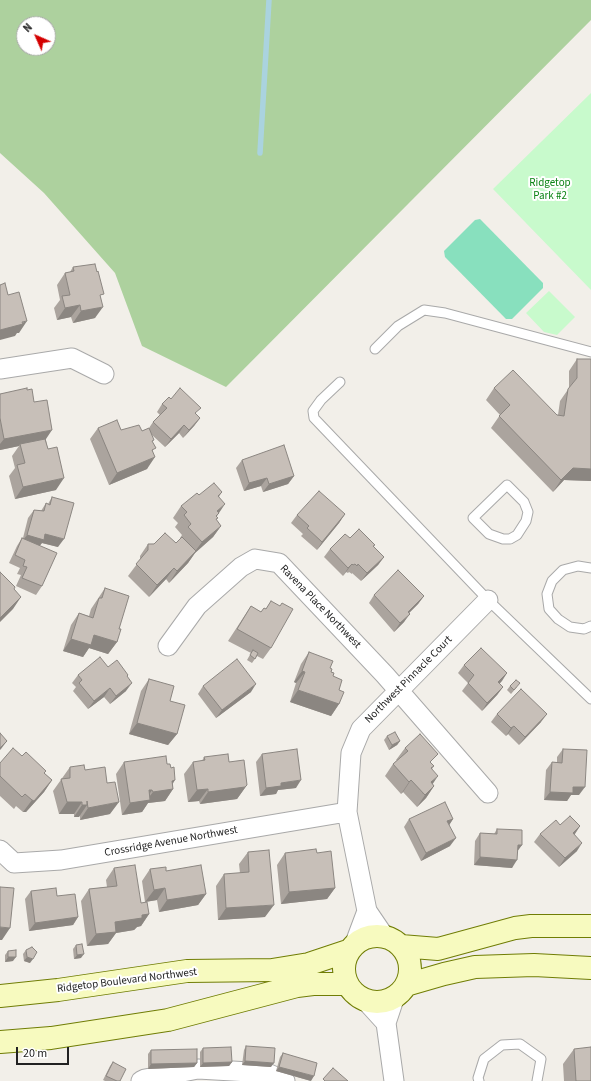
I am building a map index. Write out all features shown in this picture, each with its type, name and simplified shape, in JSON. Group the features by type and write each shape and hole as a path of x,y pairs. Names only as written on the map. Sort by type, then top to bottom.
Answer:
{"main road":[{"path":"591,926 538,926 515,928 438,949 393,941 374,935 364,938 352,947 344,961 343,973 346,984 352,992 366,1001 381,1002 401,991 444,974 475,967 534,965 591,968"},
{"path":"393,941 407,955 410,965 410,976 401,991"},
{"name":"Ridgetop Boulevard Northwest","path":"0,996 58,990 187,971 272,970 309,964 352,947"},
{"path":"0,1042 51,1038 168,1020 298,986 313,984 346,984"}],"street":[{"path":"0,369 72,358 104,374"},
{"name":"Ravena Place Northwest","path":"168,646 197,606 241,566 255,559 279,563 398,689 488,793"},
{"name":"Northwest Pinnacle Court","path":"393,941 367,911 347,812 351,753 361,729 398,689 488,600"},
{"name":"Crossridge Avenue Northwest","path":"0,850 14,863 61,860 347,812"},
{"path":"352,947 367,911"},
{"path":"394,1081 386,1023 401,991"},
{"path":"366,1001 386,1023"},
{"path":"141,1081 144,1079 198,1069 268,1073 285,1081"}],"lane":[{"path":"375,348 398,326 424,310 445,313 591,352"},
{"path":"340,382 321,400 313,411 314,418 488,600 591,699"},
{"path":"507,485 524,502 528,512 526,521 517,534 510,539 503,539 489,534 473,518 507,485"},
{"path":"591,568 578,566 563,570 552,581 547,594 549,609 558,619 570,627 584,630 591,626"},
{"path":"479,1081 478,1078 484,1059 502,1045 520,1044 541,1059 537,1081"}],"green space":[{"path":"0,0 591,0 591,20 226,387 142,346 115,273 44,193 0,153"},
{"name":"Ridgetop Park #2","path":"591,93 591,290 493,189"},
{"path":"480,219 543,283 543,288 512,319 506,319 445,257 444,251 475,220"},
{"path":"549,291 575,317 557,335 544,332 526,313"}],"building":[{"path":"95,264 104,294 100,295 103,307 81,311 80,305 65,308 62,296 70,295 65,273 74,271 73,267"},
{"path":"5,283 8,295 19,292 27,321 22,322 23,324 0,330 0,285"},
{"path":"577,359 591,359 591,469 573,468 561,480 499,416 510,405 494,388 513,370 557,415 564,416 568,389 577,378"},
{"path":"27,388 27,390 32,389 34,402 47,400 52,430 4,439 0,418 0,394"},
{"path":"180,388 201,408 195,413 200,418 189,430 184,425 171,439 153,422 167,408 162,404 169,397 171,399"},
{"path":"117,420 121,430 139,425 142,431 149,428 154,440 152,441 156,448 152,450 155,457 117,473 98,428"},
{"path":"45,439 48,449 57,447 64,478 23,487 17,465 25,463 20,444"},
{"path":"284,445 294,476 269,484 267,478 249,483 242,460"},
{"path":"214,483 222,492 218,496 225,504 217,511 219,513 216,516 218,518 216,519 221,526 202,542 188,527 191,524 184,515 187,512 181,506 197,493 199,495"},
{"path":"319,491 345,514 322,542 307,528 309,526 297,515"},
{"path":"52,497 74,503 64,539 45,534 44,540 27,535 34,510 44,511 46,503 50,505"},
{"path":"359,529 375,545 373,546 384,557 367,573 358,564 357,566 352,564 348,568 330,549 345,534 350,538"},
{"path":"165,533 176,543 182,537 196,551 177,571 174,568 157,585 136,564 148,550 148,544 154,544"},
{"path":"22,538 57,553 42,586 22,578 27,567 23,566 25,560 15,555"},
{"path":"398,570 424,596 408,612 410,614 400,623 374,595"},
{"path":"0,572 15,587 14,589 21,597 0,618"},
{"path":"105,588 129,596 119,629 121,629 117,642 94,635 91,645 71,639 79,613 93,618 99,598 102,598"},
{"path":"271,601 280,606 282,603 293,609 271,648 237,629 251,606 261,612 264,608 266,609"},
{"path":"481,648 507,673 498,682 503,687 487,703 468,683 474,675 464,665"},
{"path":"253,650 258,653 255,659 250,655"},
{"path":"309,652 333,661 330,668 332,669 331,672 334,673 333,676 342,680 339,690 344,692 339,704 298,690 305,672 302,671"},
{"path":"100,657 108,667 117,660 132,683 116,696 110,688 94,701 79,683 82,680 78,675"},
{"path":"237,659 256,684 222,710 203,686"},
{"path":"149,679 174,686 170,701 185,705 177,734 137,723"},
{"path":"516,680 520,683 514,690 510,686"},
{"path":"521,689 547,714 525,737 514,726 511,728 497,714"},
{"path":"395,732 400,741 392,745 387,736"},
{"path":"0,733 7,741 0,748"},
{"path":"420,734 438,754 430,762 434,766 431,768 438,776 431,782 434,786 425,795 411,780 409,782 393,764 408,751 405,748"},
{"path":"13,748 22,756 26,752 46,771 44,773 52,780 34,801 25,794 22,797 0,776 0,763"},
{"path":"297,749 301,780 281,783 281,786 266,788 262,754"},
{"path":"563,749 587,750 585,787 573,787 573,793 550,792 552,762 562,763"},
{"path":"228,754 229,762 244,760 247,785 245,787 208,792 208,789 197,790 193,762 205,760 204,757"},
{"path":"166,756 167,764 170,764 171,768 174,767 175,780 172,781 173,789 153,792 152,790 149,790 150,800 130,803 124,762"},
{"path":"84,765 85,770 105,767 107,783 115,782 119,802 88,808 87,801 87,805 82,805 82,802 67,802 61,779 70,778 70,767"},
{"path":"445,802 453,819 447,821 456,838 426,853 409,819"},
{"path":"570,816 580,826 573,833 582,843 565,858 540,834 556,820 560,825"},
{"path":"497,829 522,830 522,845 518,845 517,860 480,857 480,833 497,834"},
{"path":"316,849 317,853 331,851 335,888 289,892 285,853"},
{"path":"269,850 274,905 226,908 224,874 249,872 248,852"},
{"path":"135,865 141,903 147,902 149,914 142,915 142,918 115,922 116,932 96,934 89,889 117,886 114,868"},
{"path":"201,865 206,894 167,900 165,888 154,890 150,869 166,867 166,871"},
{"path":"0,887 14,888 10,928 0,927"},
{"path":"56,888 57,896 75,894 78,917 35,923 31,891"},
{"path":"82,944 84,954 77,955 76,945"},
{"path":"32,947 37,952 33,959 27,957 26,950"},
{"path":"16,950 16,957 8,957 8,951"},
{"path":"246,1046 275,1048 274,1063 245,1061"},
{"path":"231,1047 232,1062 203,1063 203,1048"},
{"path":"591,1047 591,1081 576,1081 574,1049"},
{"path":"197,1049 197,1063 151,1064 151,1050"},
{"path":"283,1053 317,1063 314,1076 279,1067"},
{"path":"113,1062 126,1069 120,1081 106,1076"},
{"path":"333,1068 348,1081 325,1081 323,1079"}],"waterway":[{"path":"260,153 269,0"}]}
